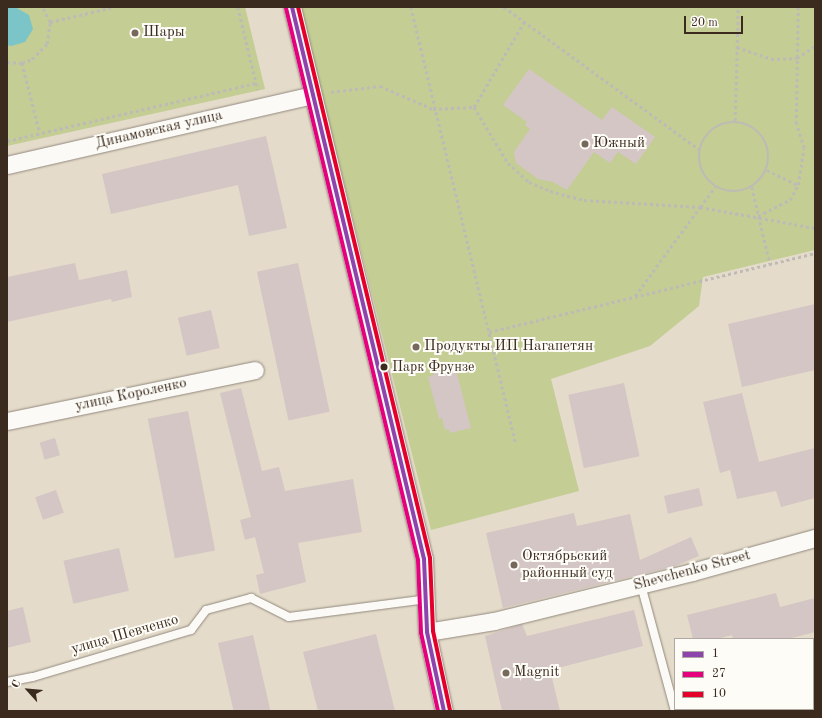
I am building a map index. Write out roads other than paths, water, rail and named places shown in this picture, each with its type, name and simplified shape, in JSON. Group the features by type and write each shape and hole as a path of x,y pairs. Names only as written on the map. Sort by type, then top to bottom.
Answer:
{"street":[{"path":"292,7 424,559 428,599 427,632 444,711"},
{"name":"Динамовская улица","path":"7,165 312,95"},
{"name":"улица Короленко","path":"7,421 255,370"},
{"name":"Shevchenko Street","path":"427,632 494,621 641,585 815,538"}],"lane":[{"path":"641,585 674,707"},
{"name":"улица Шевченко","path":"7,682 33,677 191,630 206,610 252,598 289,617 428,599"}],"water":[{"path":"15,7 29,15 33,29 25,42 11,46 7,45 7,8"}],"place":[{"name":"Шары","path":"135,33"},
{"name":"Южный","path":"585,144"},
{"name":"Продукты ИП Нагапетян","path":"416,347"},
{"name":"Парк Фрунзе","path":"384,367"},
{"name":"Октябрьский районный суд","path":"514,565"},
{"name":"Magnit","path":"506,673"}]}
